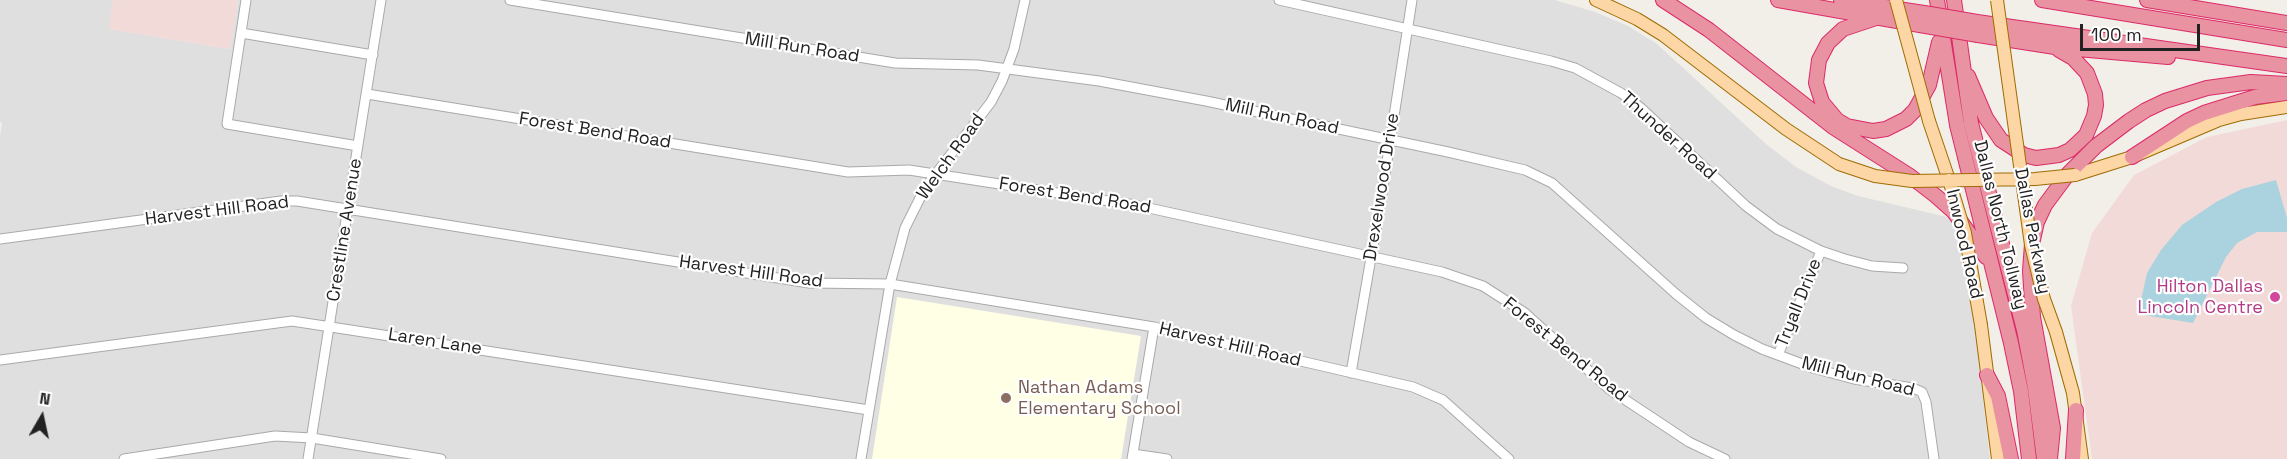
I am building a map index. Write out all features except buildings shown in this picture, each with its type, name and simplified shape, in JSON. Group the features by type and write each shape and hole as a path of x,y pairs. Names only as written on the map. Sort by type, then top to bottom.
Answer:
{"highway":[{"path":"1663,0 1709,30 1833,127 1910,176 1936,196 1954,212 1991,263"},
{"path":"1778,0 1876,18 1922,19"},
{"path":"1841,0 1922,19 1977,28 2287,67"},
{"name":"Dallas North Tollway","path":"1937,0 1964,159 2017,372 2029,459"},
{"name":"Dallas North Tollway","path":"1954,0 1971,123 2024,330 2035,388 2044,459"},
{"path":"2042,0 2287,40"},
{"path":"2147,0 2287,23"},
{"path":"1876,18 1853,24 1835,36 1823,51 1816,71 1818,93 1829,112 1847,126 1860,130 1886,129 1906,119 1915,110 1929,85 1941,32"},
{"path":"1977,28 2055,47 2287,67"},
{"path":"1963,62 1986,118 2001,140 2025,155 2049,158 2070,150 2079,143 2091,126 2096,105 2092,83 2087,73 2073,58 2055,47"},
{"path":"2050,459 2053,428 2033,317 2030,272 2032,244 2037,222 2045,205 2068,174 2096,146 2128,120 2146,110 2185,94 2207,88 2251,82 2287,84"},
{"path":"2131,157 2187,121 2212,110 2255,97 2287,93"},
{"path":"1987,375 1998,396 2011,459"},
{"path":"2073,459 2076,410"}],"main road":[{"path":"1596,0 1637,18 1663,34 1786,129 1839,164 1857,171 1892,179 1912,181 2021,180 2074,175 2131,157 2219,120 2287,106"},
{"name":"Inwood Road","path":"1896,0 1930,126 1965,233 1981,325 1998,459"},
{"name":"Dallas Parkway","path":"1997,0 2021,180 2039,280 2065,360 2076,410 2082,459"}],"street":[{"path":"246,0 227,124 358,146"},
{"name":"Crestline Avenue","path":"308,459 381,0"},
{"name":"Mill Run Road","path":"510,0 895,63 1007,68 1099,81 1206,101 1525,170 1552,183 1676,294 1706,318 1734,335 1814,368 1854,378 1913,388 1922,392 1926,402 1934,459"},
{"name":"Welch Road","path":"861,459 890,284 905,228 924,188 991,102 1007,68 1025,0"},
{"name":"Thunder Road","path":"1279,0 1575,68 1598,79 1641,108 1760,217 1777,229 1821,251 1872,266 1903,268"},
{"name":"Drexelwood Drive","path":"1351,373 1412,0"},
{"path":"241,33 374,55"},
{"name":"Forest Bend Road","path":"367,94 848,172 896,170 935,173 1173,212 1442,272 1483,286 1525,313 1619,396 1689,442 1725,459"},
{"name":"Harvest Hill Road","path":"0,239 281,201 348,208 809,284 890,284 1154,327 1413,387 1443,399 1509,459"},
{"name":"Tryall Drive","path":"1778,355 1821,251"},
{"name":"Laren Lane","path":"0,360 292,321 869,410"},
{"path":"1154,327 1132,456 1167,459"},
{"path":"124,459 275,436 312,438 441,459"}],"shaded area":[{"path":"0,0 113,0 110,29 230,49 238,0 1555,0 1595,12 1628,26 1657,44 1766,144 1796,167 1831,186 1858,196 1947,217 1955,224 1975,329 1990,459 0,459 0,136 2,123 0,122"},
{"path":"113,0 238,0 230,49 109,29"},
{"path":"2287,120 2287,459 2092,459 2071,306 2092,233 2134,175 2207,137"},
{"name":"Nathan Adams Elementary School","path":"897,297 1141,336 1121,459 872,459"}],"water":[{"path":"2276,180 2287,218 2287,232 2257,232 2237,243 2226,257 2193,323 2138,314 2147,273 2161,250 2182,225 2216,202 2242,189"}],"place":[{"name":"Hilton Dallas Lincoln Centre","path":"2275,297"},
{"name":"Nathan Adams Elementary School","path":"1006,398"}]}
